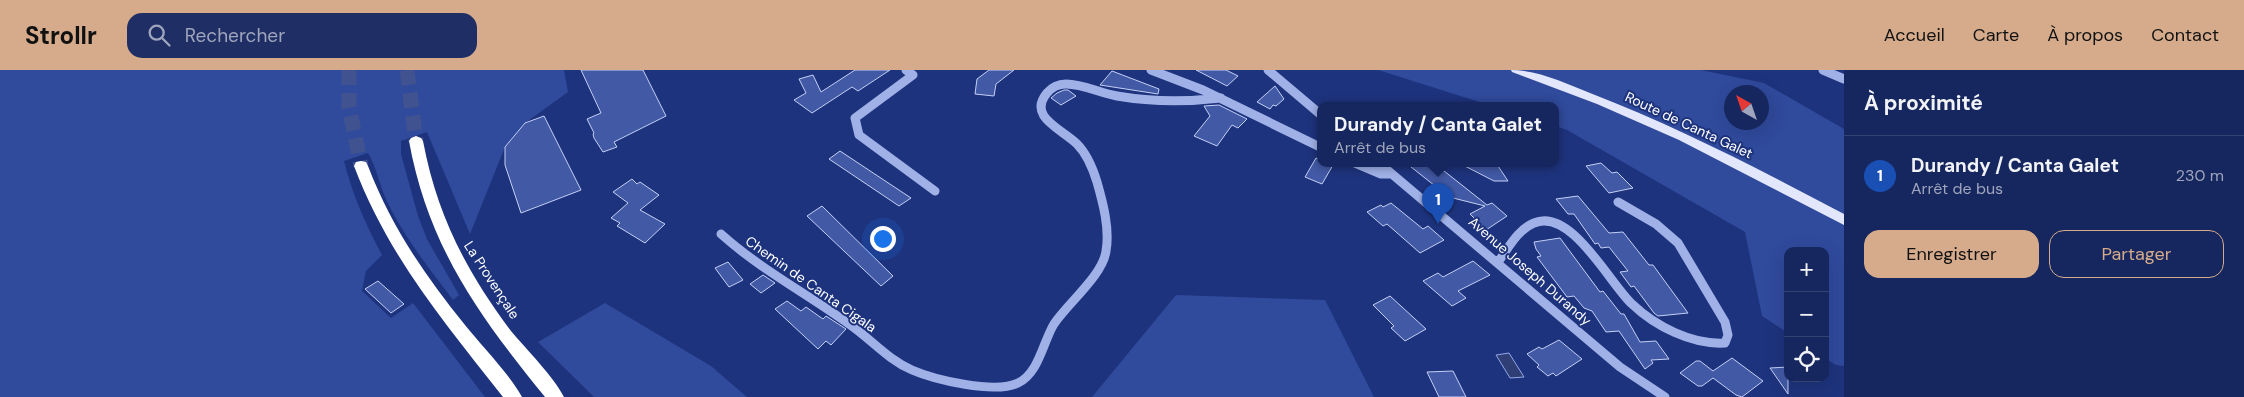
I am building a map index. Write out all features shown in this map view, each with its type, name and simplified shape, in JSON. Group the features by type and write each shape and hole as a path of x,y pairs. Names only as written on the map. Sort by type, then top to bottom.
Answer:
{"highway":[{"name":"La Provençale","path":"416,141 427,190 437,221 456,261 482,304 554,397"},
{"path":"360,166 374,200 393,236 456,324 513,397"}],"main road":[{"name":"Route de Canta Galet","path":"1516,70 1563,85 1664,127 1844,220"}],"street":[{"path":"906,70 914,75 855,118 859,136 935,191"},
{"path":"1151,70 1221,98 1317,146"},
{"path":"1268,70 1317,111"},
{"path":"1823,70 1844,79"},
{"name":"Chemin de Canta Cigala","path":"721,234 762,269 851,324 890,358 931,377 985,385 1011,386 1020,383 1028,375 1053,326 1071,302 1097,274 1107,248 1105,219 1096,179 1089,161 1080,146 1052,125 1040,110 1041,103 1050,90 1058,85 1072,84 1103,93 1146,99 1186,101 1221,98"},
{"path":"1364,167 1381,174 1392,174"},
{"name":"Avenue Joseph Durandy","path":"1384,167 1620,367 1665,397"},
{"path":"1498,262 1523,232 1535,222 1544,220 1558,222 1573,233 1630,304 1641,314 1702,343 1716,345 1726,343 1728,334 1725,322 1678,243 1656,224 1618,202"}],"shaded area":[{"path":"0,70 564,70 568,92 525,123 505,147 470,234 427,132 401,141 401,154 418,216 427,239 459,295 453,300 400,226 386,199 374,164 368,153 344,161 360,209 382,255 366,271 362,291 391,318 413,303 485,397 0,397"},
{"path":"1378,70 1701,70 1767,85 1724,85 1724,130 1769,130 1769,86 1844,129 1844,366 1836,365 1829,361 1829,247 1784,247 1784,330 1762,316 1745,232 1559,127 1559,102 1479,102"},
{"path":"1176,295 1325,300 1374,397 1092,397"},
{"path":"605,303 711,366 747,397 594,397 538,342"},
{"path":"1509,353 1524,377 1510,378 1496,355"}],"building":[{"path":"581,70 643,70 666,116 614,142 617,147 603,152 594,138 594,133 587,119 601,113"},
{"path":"855,70 890,70 858,91 852,87 812,113 794,100 806,93 799,79 813,75 821,92"},
{"path":"989,70 1014,70 996,84 994,96 975,94 977,79"},
{"path":"1196,70 1226,70 1238,76 1227,86"},
{"path":"1112,71 1159,89 1158,94 1100,85"},
{"path":"1275,86 1284,99 1276,106 1273,105 1270,109 1257,102"},
{"path":"1064,90 1068,90 1076,96 1061,105 1051,98"},
{"path":"1219,105 1247,119 1238,128 1232,125 1217,146 1194,136 1210,116 1204,106"},
{"path":"544,116 581,190 521,213 505,165 505,147 525,123"},
{"path":"840,151 911,198 899,206 829,159"},
{"path":"1316,158 1317,167 1332,167 1322,184 1305,177"},
{"path":"1601,163 1612,173 1617,172 1633,188 1609,193 1586,166"},
{"path":"1411,167 1439,167 1487,205 1492,203 1507,216 1486,230 1470,214 1485,206 1449,197"},
{"path":"1467,167 1499,167 1508,181 1494,181"},
{"path":"632,179 637,184 640,182 659,195 640,210 665,224 645,243 617,226 620,223 611,218 628,203 613,192"},
{"path":"1578,196 1609,233 1623,232 1649,265 1653,265 1688,313 1658,316 1654,313 1634,286 1631,287 1620,272 1628,271 1609,247 1601,248 1598,243 1595,244 1574,214 1568,214 1556,199"},
{"path":"1391,203 1423,229 1428,226 1444,240 1420,253 1387,224 1383,226 1367,212 1381,205 1383,207"},
{"path":"822,206 893,276 881,286 807,216"},
{"path":"1560,238 1600,292 1603,291 1621,314 1624,314 1640,342 1656,341 1669,359 1651,360 1653,363 1645,369 1619,331 1606,332 1592,311 1584,308 1574,296 1567,297 1537,257 1541,256 1534,242"},
{"path":"1473,261 1490,275 1458,291 1466,298 1452,306 1423,281 1438,273 1443,277"},
{"path":"728,262 743,280 729,287 715,268"},
{"path":"763,275 775,283 761,293 750,284"},
{"path":"378,281 404,304 391,313 365,289"},
{"path":"1390,296 1426,329 1405,341 1391,328 1394,326 1373,305"},
{"path":"787,301 801,311 806,307 823,319 826,316 846,329 831,345 826,341 818,349 775,309"},
{"path":"1559,340 1582,359 1556,376 1553,373 1548,376 1537,367 1539,365 1527,354 1539,347 1542,349"},
{"path":"1732,358 1763,381 1742,397 1736,395 1713,378 1702,386 1698,386 1680,373 1696,361 1700,361 1713,371"},
{"path":"1784,367 1784,382 1788,382 1788,394 1770,368"},
{"path":"1453,371 1466,397 1439,397 1427,372"}],"tunnel":[{"path":"349,70 349,107 361,166"},
{"path":"407,70 416,141"}],"place":[{"name":"Durandy / Canta Galet","path":"1438,224"}]}
